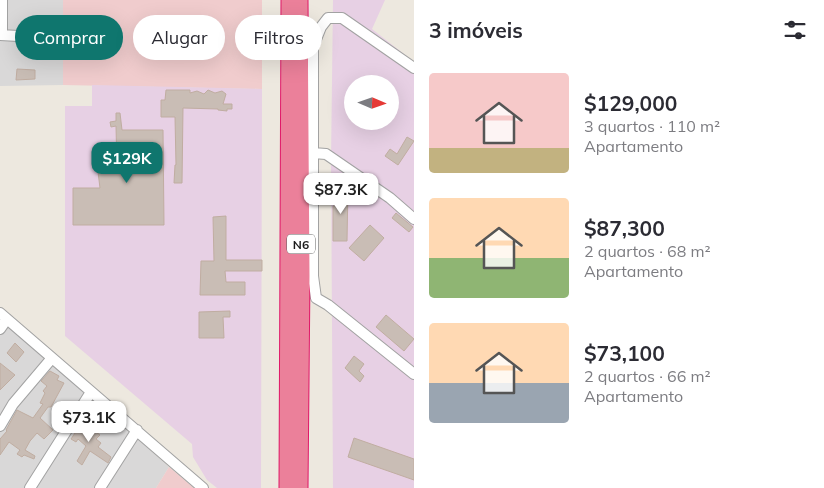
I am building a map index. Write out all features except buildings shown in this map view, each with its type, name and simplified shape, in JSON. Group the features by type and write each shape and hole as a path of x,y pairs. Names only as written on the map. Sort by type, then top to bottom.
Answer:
{"highway":[{"name":"N6","path":"287,488 301,276 289,0"},
{"name":"N6","path":"300,0 300,488"}],"street":[{"path":"2,0 1,35 15,36"},
{"path":"414,68 342,18 328,18 320,27 313,48 313,153 301,276 316,298 328,305 414,374"},
{"path":"313,153 326,154 390,198 414,219"},
{"path":"0,329 3,316 203,488"},
{"path":"0,426 13,404 52,358"},
{"path":"30,488 91,392"},
{"path":"100,488 137,430"}],"shaded area":[{"path":"0,0 63,0 63,15 15,15 15,60 63,60 63,85 0,86"},
{"path":"63,0 262,0 262,15 235,15 235,60 262,60 262,89 63,85 63,60 123,60 123,15 63,15"},
{"path":"333,0 385,0 372,29 414,62 414,488 333,488 331,161"},
{"path":"92,85 262,89 261,488 217,488 207,480 193,457 192,444 65,336 65,106 92,106"},
{"path":"0,316 169,467 156,488 0,488"},
{"path":"169,467 194,488 156,488"}]}
